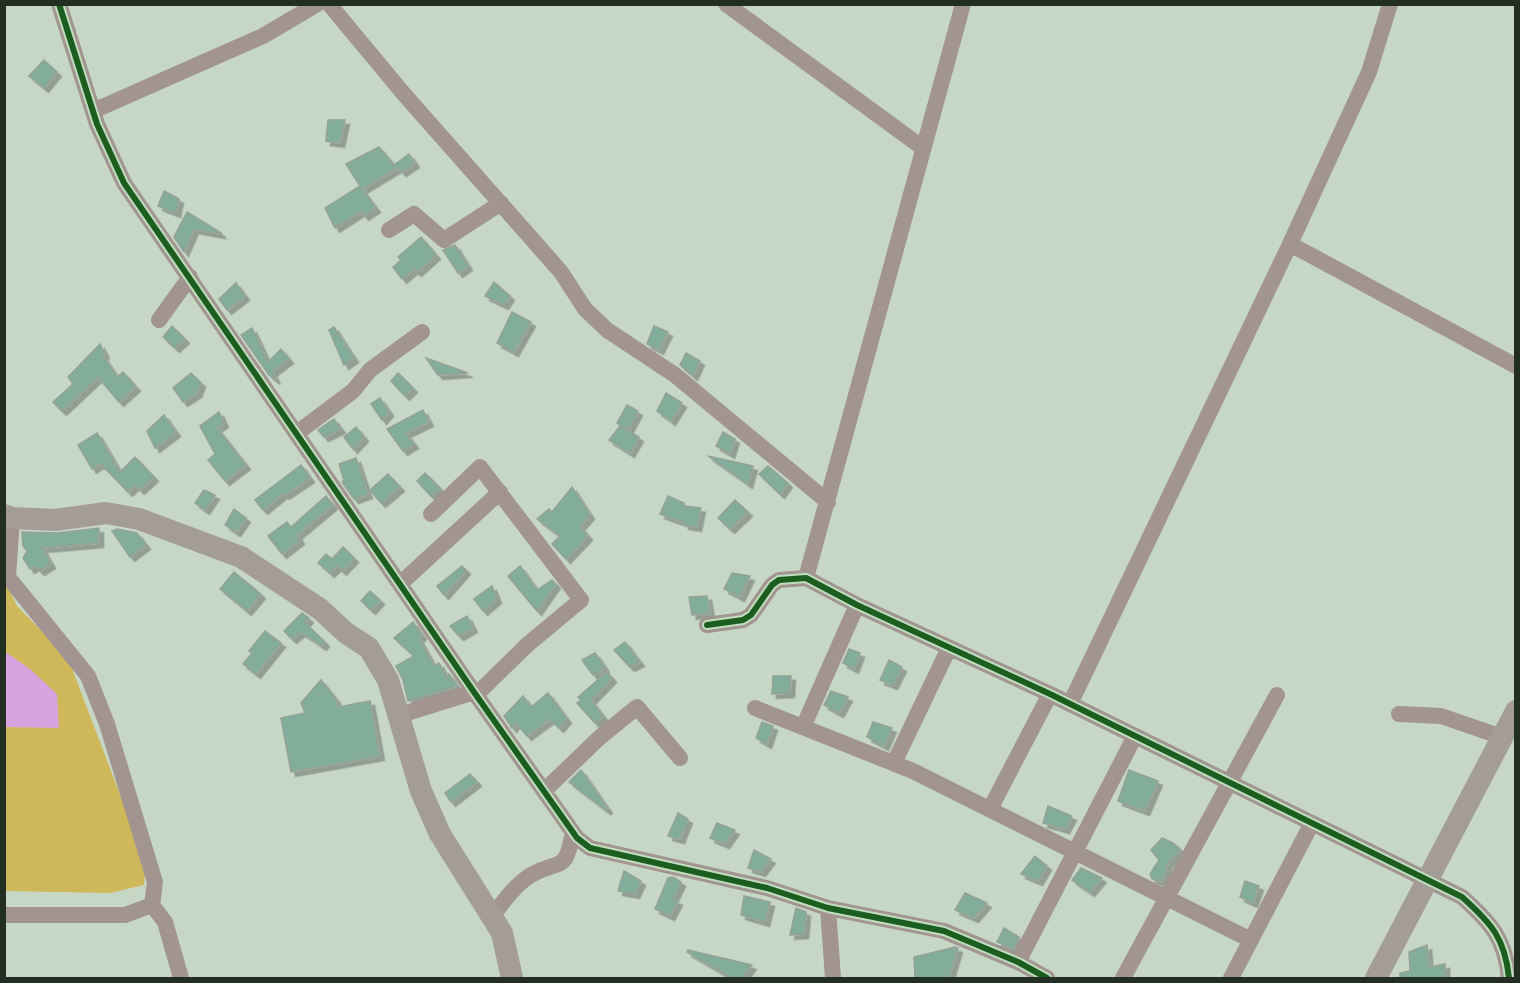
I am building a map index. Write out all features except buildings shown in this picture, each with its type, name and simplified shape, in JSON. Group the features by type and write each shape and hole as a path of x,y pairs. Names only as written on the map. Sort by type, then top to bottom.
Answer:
{"street":[{"path":"59,4 93,111 124,183 475,694 573,832 590,848 766,888 828,908 944,931 1023,970 1047,978"},
{"path":"93,111 263,36 317,4"},
{"path":"329,4 402,93 561,272 585,309 607,330 675,375 828,502"},
{"path":"726,4 923,148"},
{"path":"806,578 963,4"},
{"path":"1070,704 1290,244 1369,72 1390,4"},
{"path":"389,230 414,214 444,240 501,203"},
{"path":"1290,244 1515,366"},
{"path":"159,320 190,277"},
{"path":"297,433 352,391 370,370 422,332"},
{"path":"397,716 475,694 527,645 581,600 480,466 431,514"},
{"path":"400,584 500,492"},
{"path":"181,978 165,922 152,905 155,882 108,724 88,676 8,577 8,517 55,520 106,513 138,519 242,557 320,609 346,633 369,648 388,680 420,791 440,834 502,933 512,978"},
{"path":"707,625 743,620 751,615 772,585 779,580 806,578 857,605 1050,694 1462,897 1492,925 1512,977"},
{"path":"804,725 857,605"},
{"path":"894,763 949,648"},
{"path":"990,809 1050,694"},
{"path":"1123,978 1277,695"},
{"path":"544,791 598,738 637,707 680,758"},
{"path":"755,708 804,725 894,763 1168,896 1251,940"},
{"path":"1376,978 1515,711"},
{"path":"1399,714 1441,716 1502,737"},
{"path":"1023,970 1076,851 1135,736"},
{"path":"1231,978 1312,823"},
{"path":"565,860 573,832"},
{"path":"492,917 524,881 590,848"},
{"path":"4,915 125,915 152,905"},
{"path":"828,908 833,978"}],"shaded area":[{"path":"4,579 17,606 68,658 146,863 144,885 110,893 5,891"},
{"path":"4,651 30,669 57,694 59,728 5,727"}],"cycle path":[{"path":"59,4 97,124 124,183 577,838 590,848 767,888 828,908 944,931 1018,962 1047,978"},
{"path":"707,625 743,620 751,615 772,585 779,580 806,578 857,605 1050,694 1462,897 1495,932 1504,952 1509,978"}]}
